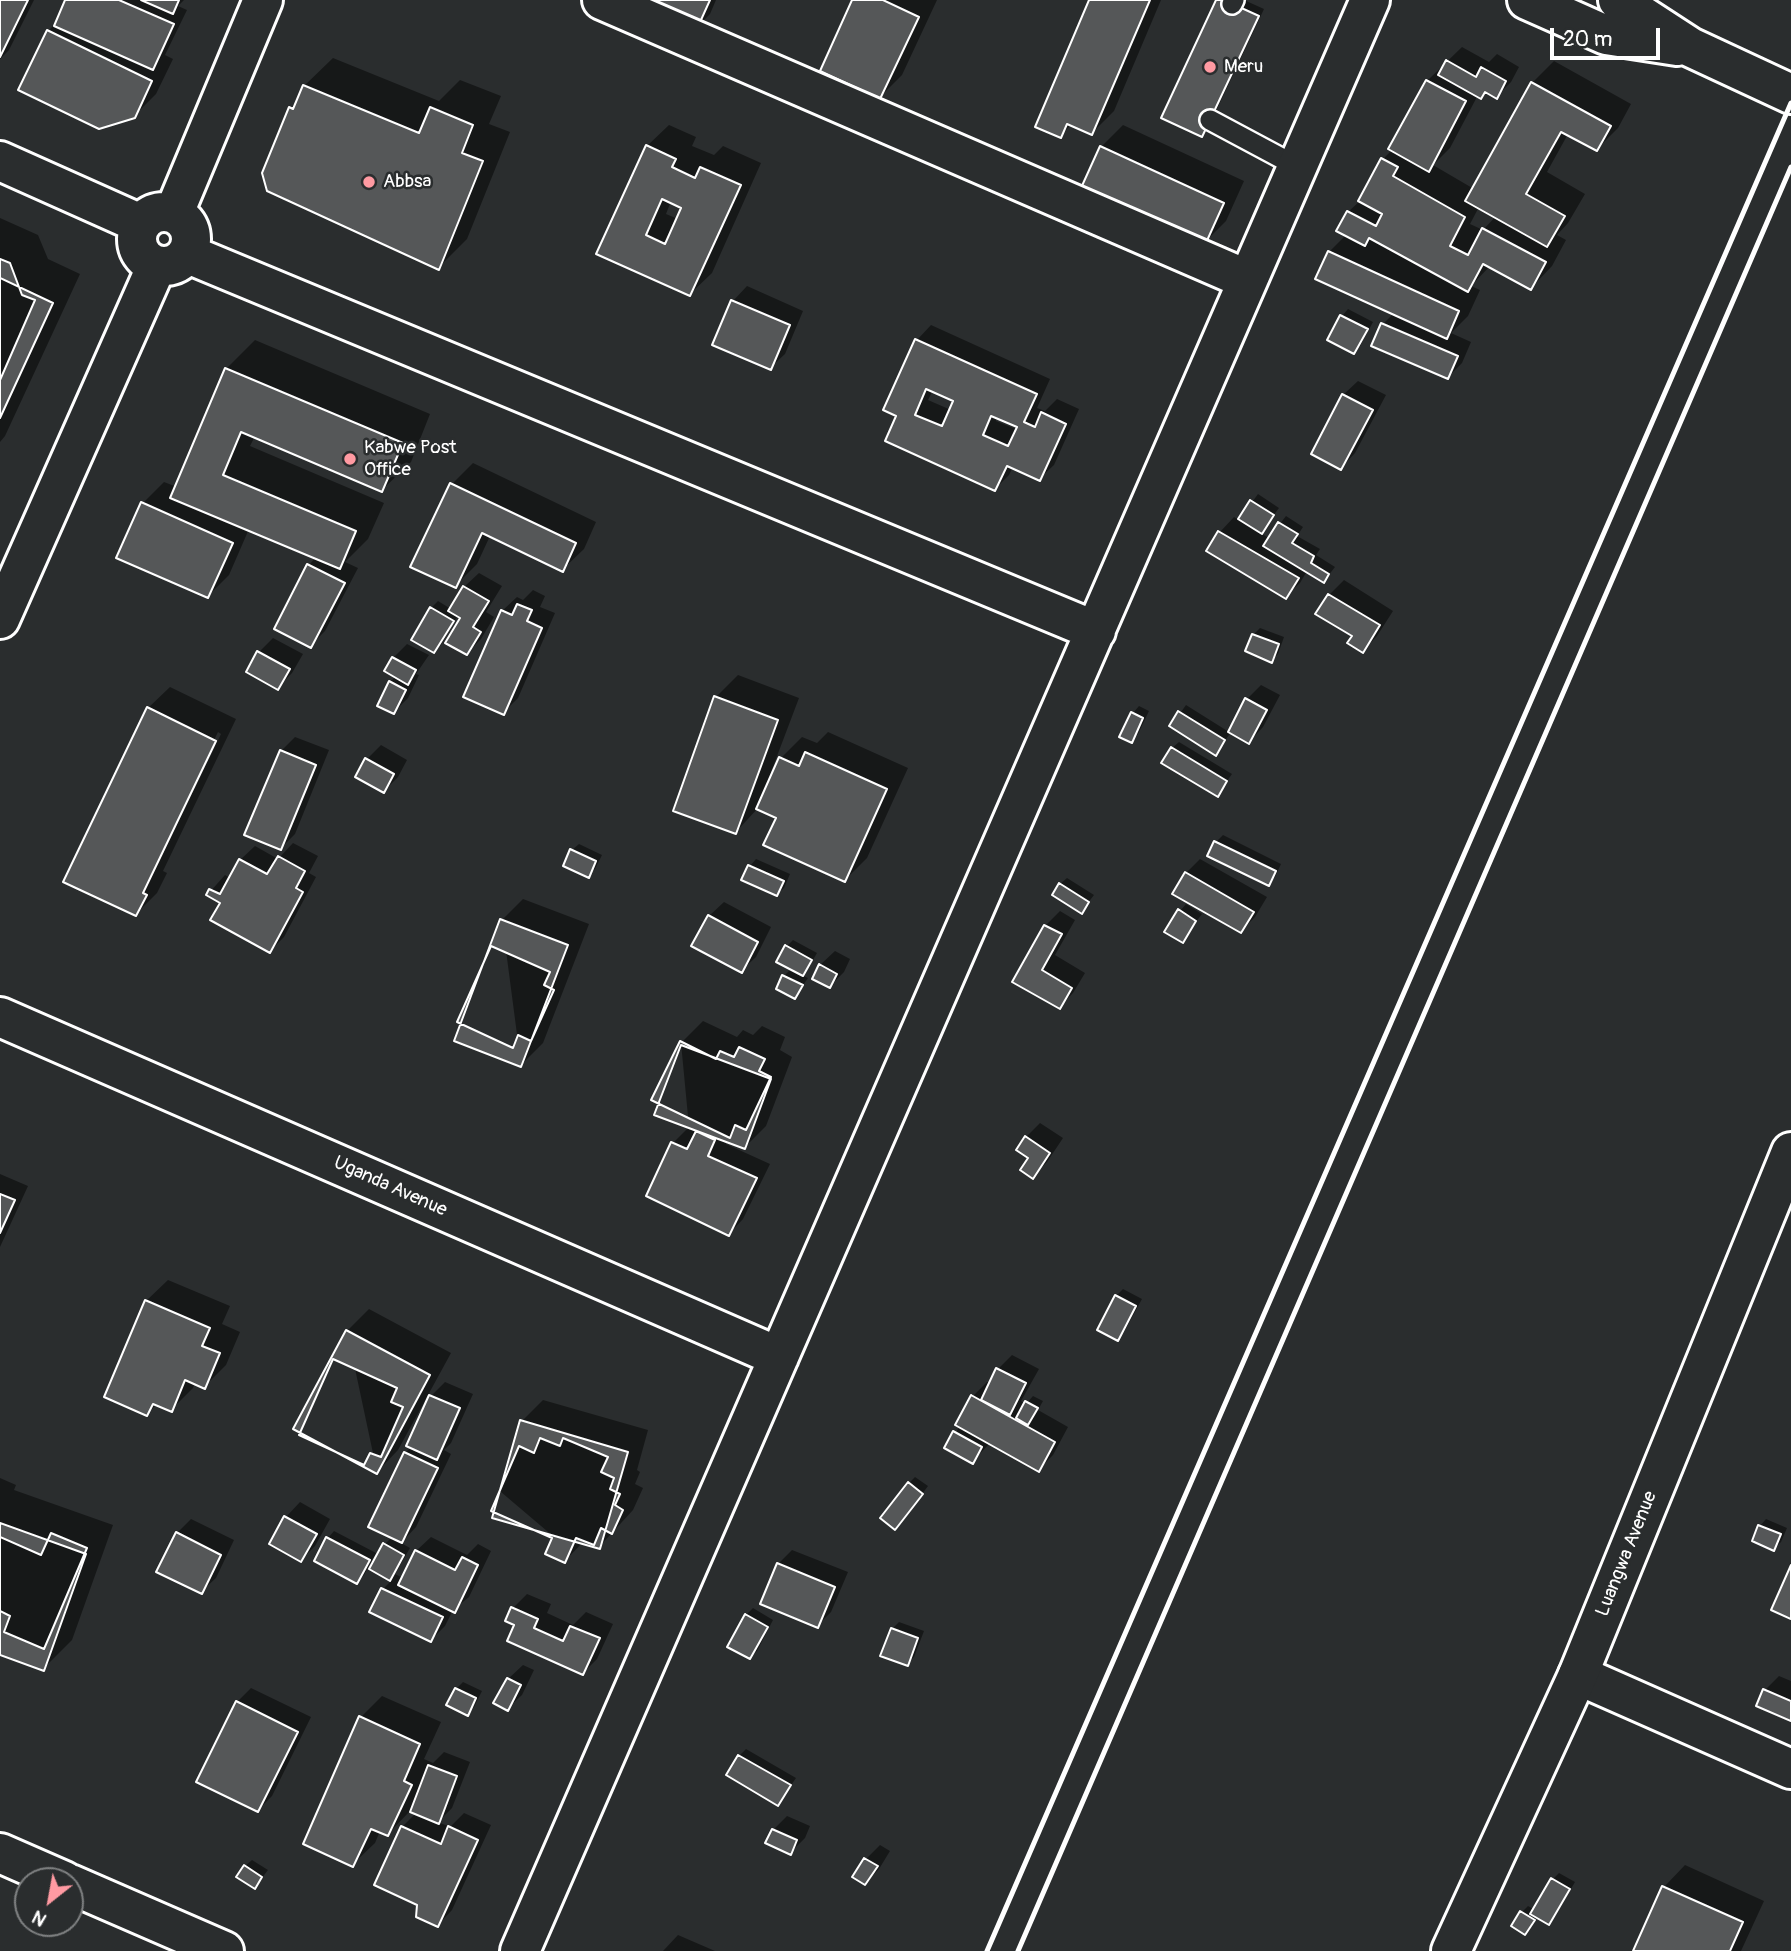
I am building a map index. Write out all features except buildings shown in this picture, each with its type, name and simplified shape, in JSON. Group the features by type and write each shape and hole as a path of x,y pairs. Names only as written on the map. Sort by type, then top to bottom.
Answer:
{"main road":[{"path":"263,0 157,218 137,236 138,248 145,259 172,260 1096,631"},
{"path":"602,0 1248,280"},
{"path":"520,1951 1370,0"},
{"path":"1527,0 1606,35 1690,47"},
{"path":"1618,0 1690,47 1791,94"},
{"path":"0,161 157,218"},
{"path":"3,603 172,260"},
{"name":"Uganda Avenue","path":"0,1017 779,1357"},
{"name":"Luangwa Avenue","path":"1451,1951 1578,1675 1791,1152"},
{"path":"1578,1675 1791,1769"},
{"path":"0,1853 32,1867"},
{"path":"84,1890 224,1951"}],"lane":[{"path":"1210,120 1298,167"}],"railway":[{"path":"987,1951 1791,103"},
{"path":"1018,1951 1791,167"}],"place":[{"name":"Meru","path":"1210,67"},
{"name":"Abbsa","path":"369,182"},
{"name":"Kabwe Post Office","path":"350,459"}]}
